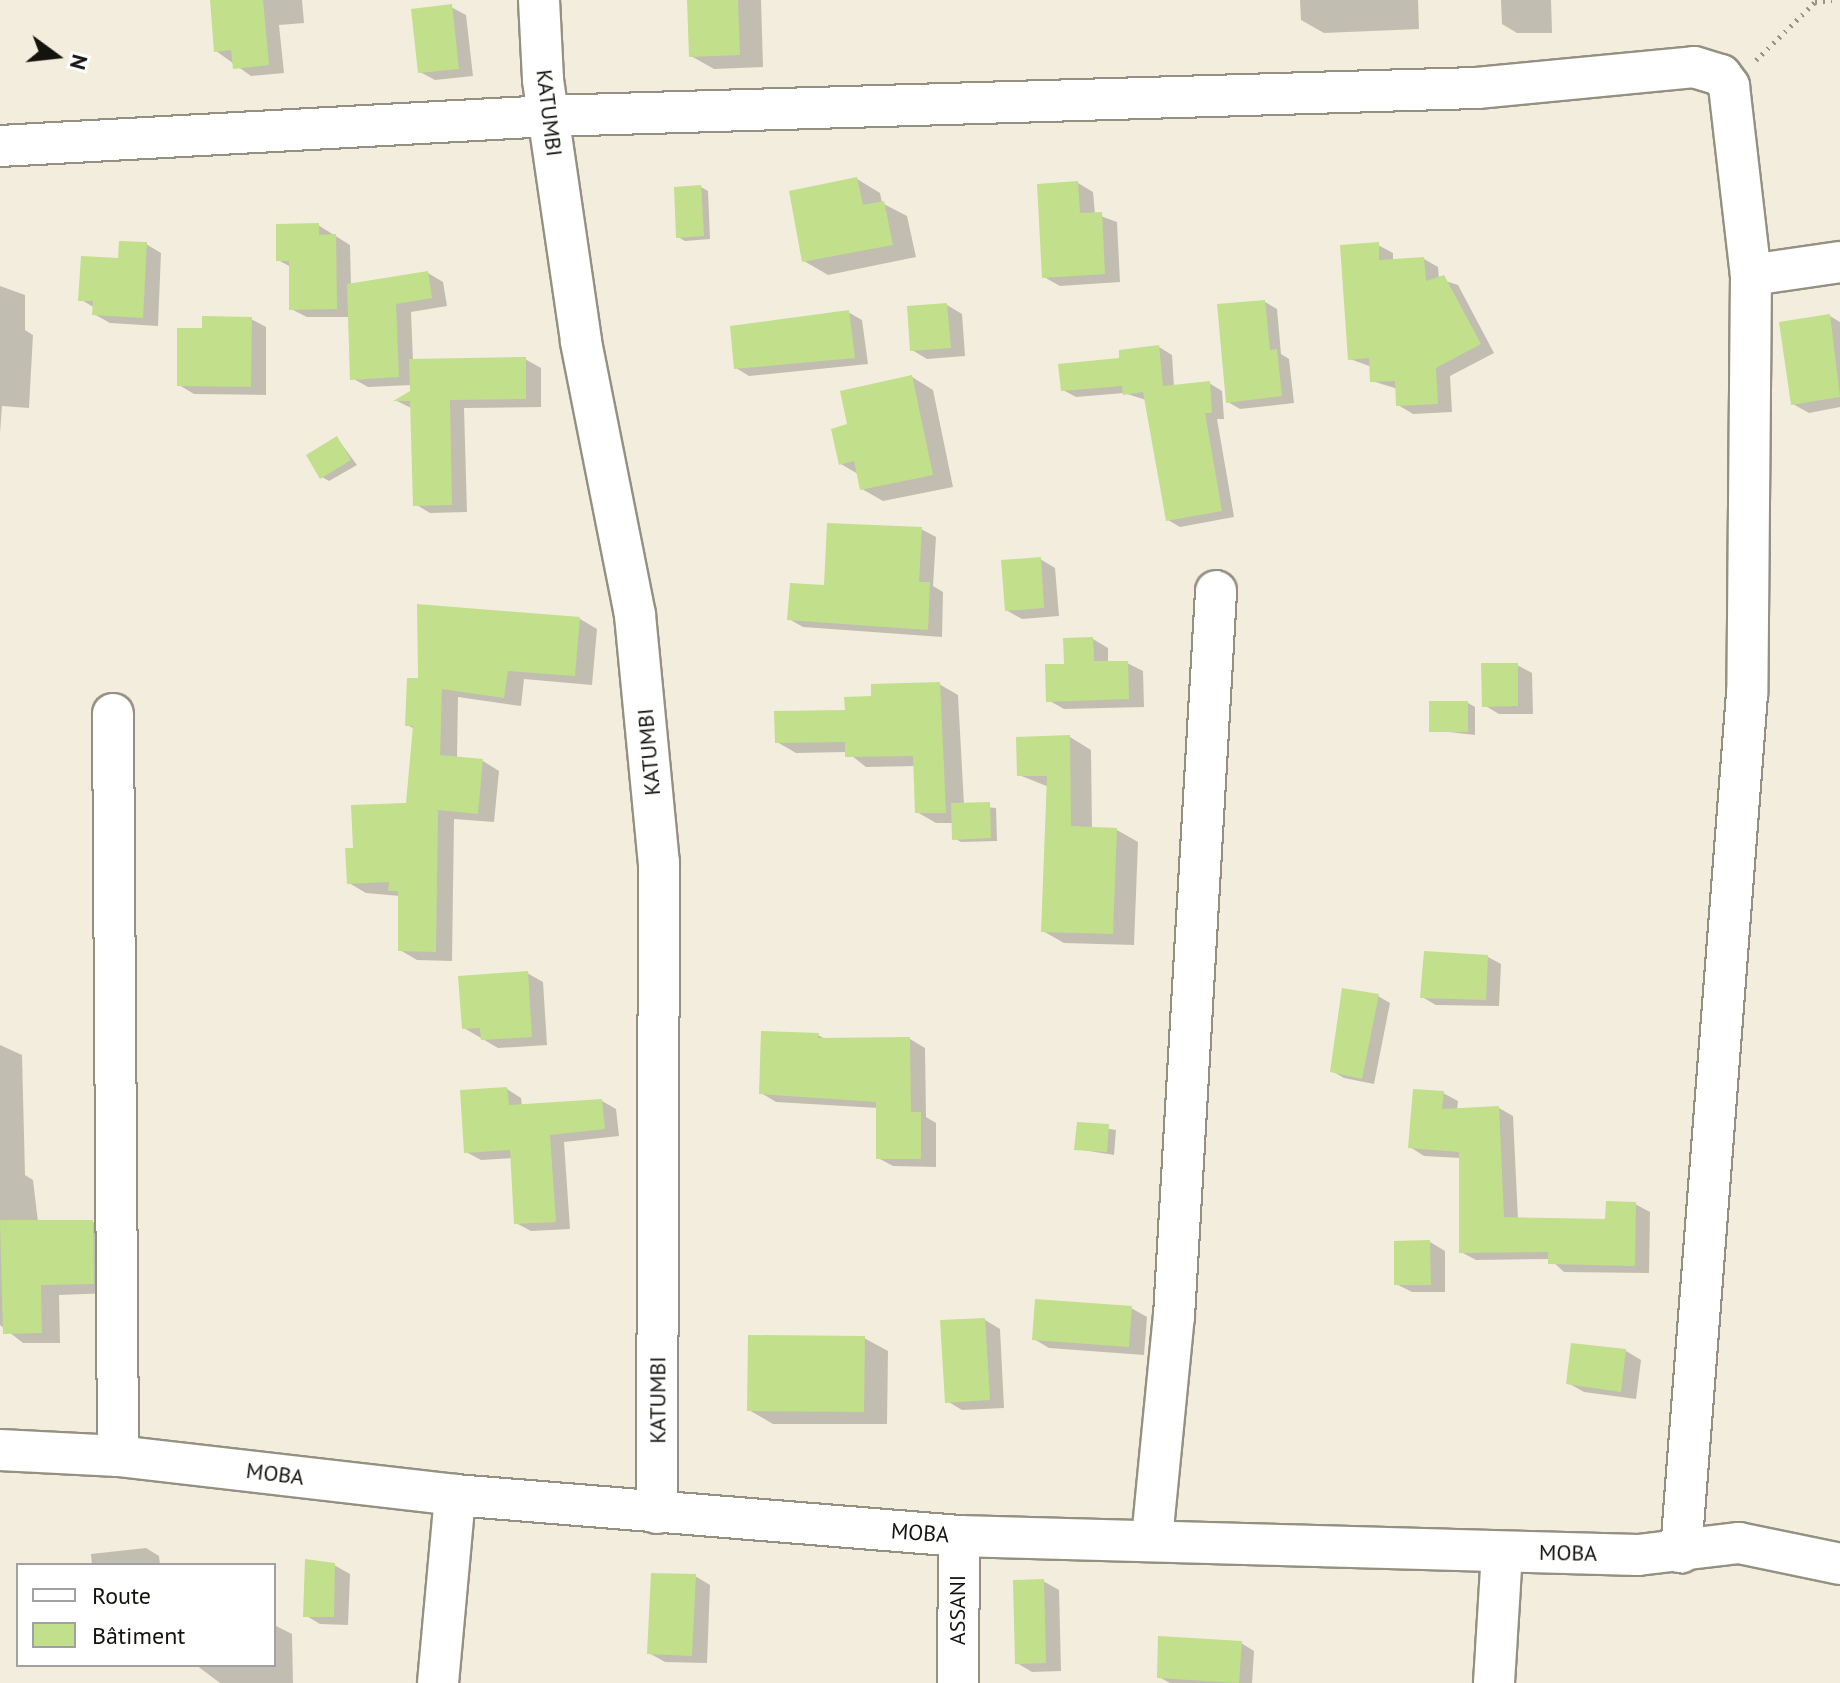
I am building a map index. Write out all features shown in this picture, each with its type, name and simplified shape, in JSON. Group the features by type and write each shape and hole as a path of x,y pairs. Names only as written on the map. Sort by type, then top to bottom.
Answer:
{"street":[{"name":"KATUMBI","path":"539,0 549,116 581,342 635,615 659,862 657,1513"},
{"path":"0,146 549,116 1477,88 1694,67 1712,70 1729,86 1751,275 1747,694 1681,1552"},
{"path":"1751,275 1840,262"},
{"path":"1152,1539 1174,1316 1216,591"},
{"path":"113,714 118,1456"},
{"name":"MOBA","path":"0,1450 118,1456 455,1495 959,1536 1152,1539 1502,1552 1681,1552 1739,1543 1840,1564"},
{"path":"438,1683 455,1495"},
{"name":"ASSANI","path":"958,1683 959,1536"},
{"path":"1494,1683 1502,1552"}],"path":[{"path":"1729,86 1815,2 1832,0"}],"building":[{"path":"210,0 263,0 269,65 233,69 231,50 214,52"},
{"path":"687,0 738,0 740,55 689,57"},
{"path":"452,4 459,69 418,73 411,9"},
{"path":"857,177 863,205 884,201 893,245 802,262 789,191"},
{"path":"1078,181 1080,213 1102,212 1105,274 1042,278 1037,184"},
{"path":"701,185 704,236 676,238 674,187"},
{"path":"319,223 319,235 336,234 337,309 289,310 289,261 276,261 276,224"},
{"path":"119,241 147,242 143,318 92,315 93,301 78,301 81,256 118,258"},
{"path":"1379,242 1379,260 1424,257 1426,281 1444,275 1481,344 1436,368 1438,404 1396,406 1395,381 1370,382 1369,358 1348,360 1340,245"},
{"path":"428,271 432,298 396,304 399,377 350,380 347,284"},
{"path":"1265,300 1270,350 1277,349 1282,396 1226,403 1217,304"},
{"path":"947,303 951,348 910,351 907,306"},
{"path":"849,310 855,358 734,369 730,326"},
{"path":"1830,314 1840,397 1791,405 1779,322"},
{"path":"202,316 252,317 251,387 177,386 177,328 202,328"},
{"path":"1159,345 1163,386 1210,381 1212,413 1205,413 1222,511 1166,521 1143,392 1123,395 1122,386 1061,391 1058,364 1119,358 1119,350"},
{"path":"526,357 526,399 450,400 452,505 413,506 410,401 393,401 410,391 409,359"},
{"path":"912,375 933,475 860,490 854,461 839,465 831,429 847,424 840,391"},
{"path":"337,436 351,460 320,479 306,455"},
{"path":"827,523 922,527 919,582 930,582 928,630 787,620 790,583 824,585"},
{"path":"1041,557 1044,608 1005,611 1001,560"},
{"path":"417,604 580,617 575,676 508,671 504,698 442,689 440,755 483,759 478,814 438,810 436,952 398,951 398,891 388,891 389,882 347,884 345,848 353,848 351,805 406,803 413,726 405,726 407,678 418,678"},
{"path":"1093,637 1094,661 1128,661 1129,699 1046,702 1045,664 1064,664 1063,638"},
{"path":"1481,663 1518,663 1518,706 1482,707"},
{"path":"940,682 946,813 915,813 913,756 845,757 845,742 775,743 774,711 845,710 844,697 871,696 871,684"},
{"path":"1429,701 1468,701 1468,732 1429,732"},
{"path":"1070,735 1071,826 1117,828 1113,934 1041,932 1047,776 1017,776 1016,737"},
{"path":"990,802 991,838 952,840 951,803"},
{"path":"1424,951 1488,955 1486,1000 1420,998"},
{"path":"528,971 532,1037 481,1040 480,1028 462,1029 458,976"},
{"path":"1342,988 1379,994 1362,1079 1330,1072"},
{"path":"761,1031 819,1033 818,1038 910,1037 911,1112 921,1112 921,1159 876,1159 876,1102 759,1094"},
{"path":"507,1087 509,1105 602,1099 605,1129 550,1135 556,1222 514,1224 510,1150 464,1153 460,1090"},
{"path":"1413,1089 1444,1091 1442,1109 1499,1106 1504,1217 1605,1219 1606,1201 1636,1202 1635,1266 1548,1264 1548,1252 1459,1253 1459,1152 1408,1148"},
{"path":"1077,1122 1109,1124 1107,1152 1074,1150"},
{"path":"0,1220 93,1220 94,1284 41,1285 42,1333 3,1334"},
{"path":"1430,1240 1431,1285 1394,1285 1394,1241"},
{"path":"1035,1299 1132,1306 1129,1347 1032,1340"},
{"path":"985,1318 990,1400 945,1403 940,1320"},
{"path":"748,1335 865,1336 864,1412 747,1411"},
{"path":"1571,1343 1626,1349 1621,1392 1566,1384"},
{"path":"305,1559 335,1563 334,1617 303,1617"},
{"path":"651,1573 696,1574 692,1656 647,1654"},
{"path":"1044,1579 1046,1663 1015,1664 1013,1580"},
{"path":"1158,1636 1242,1641 1239,1683 1157,1678"}]}
